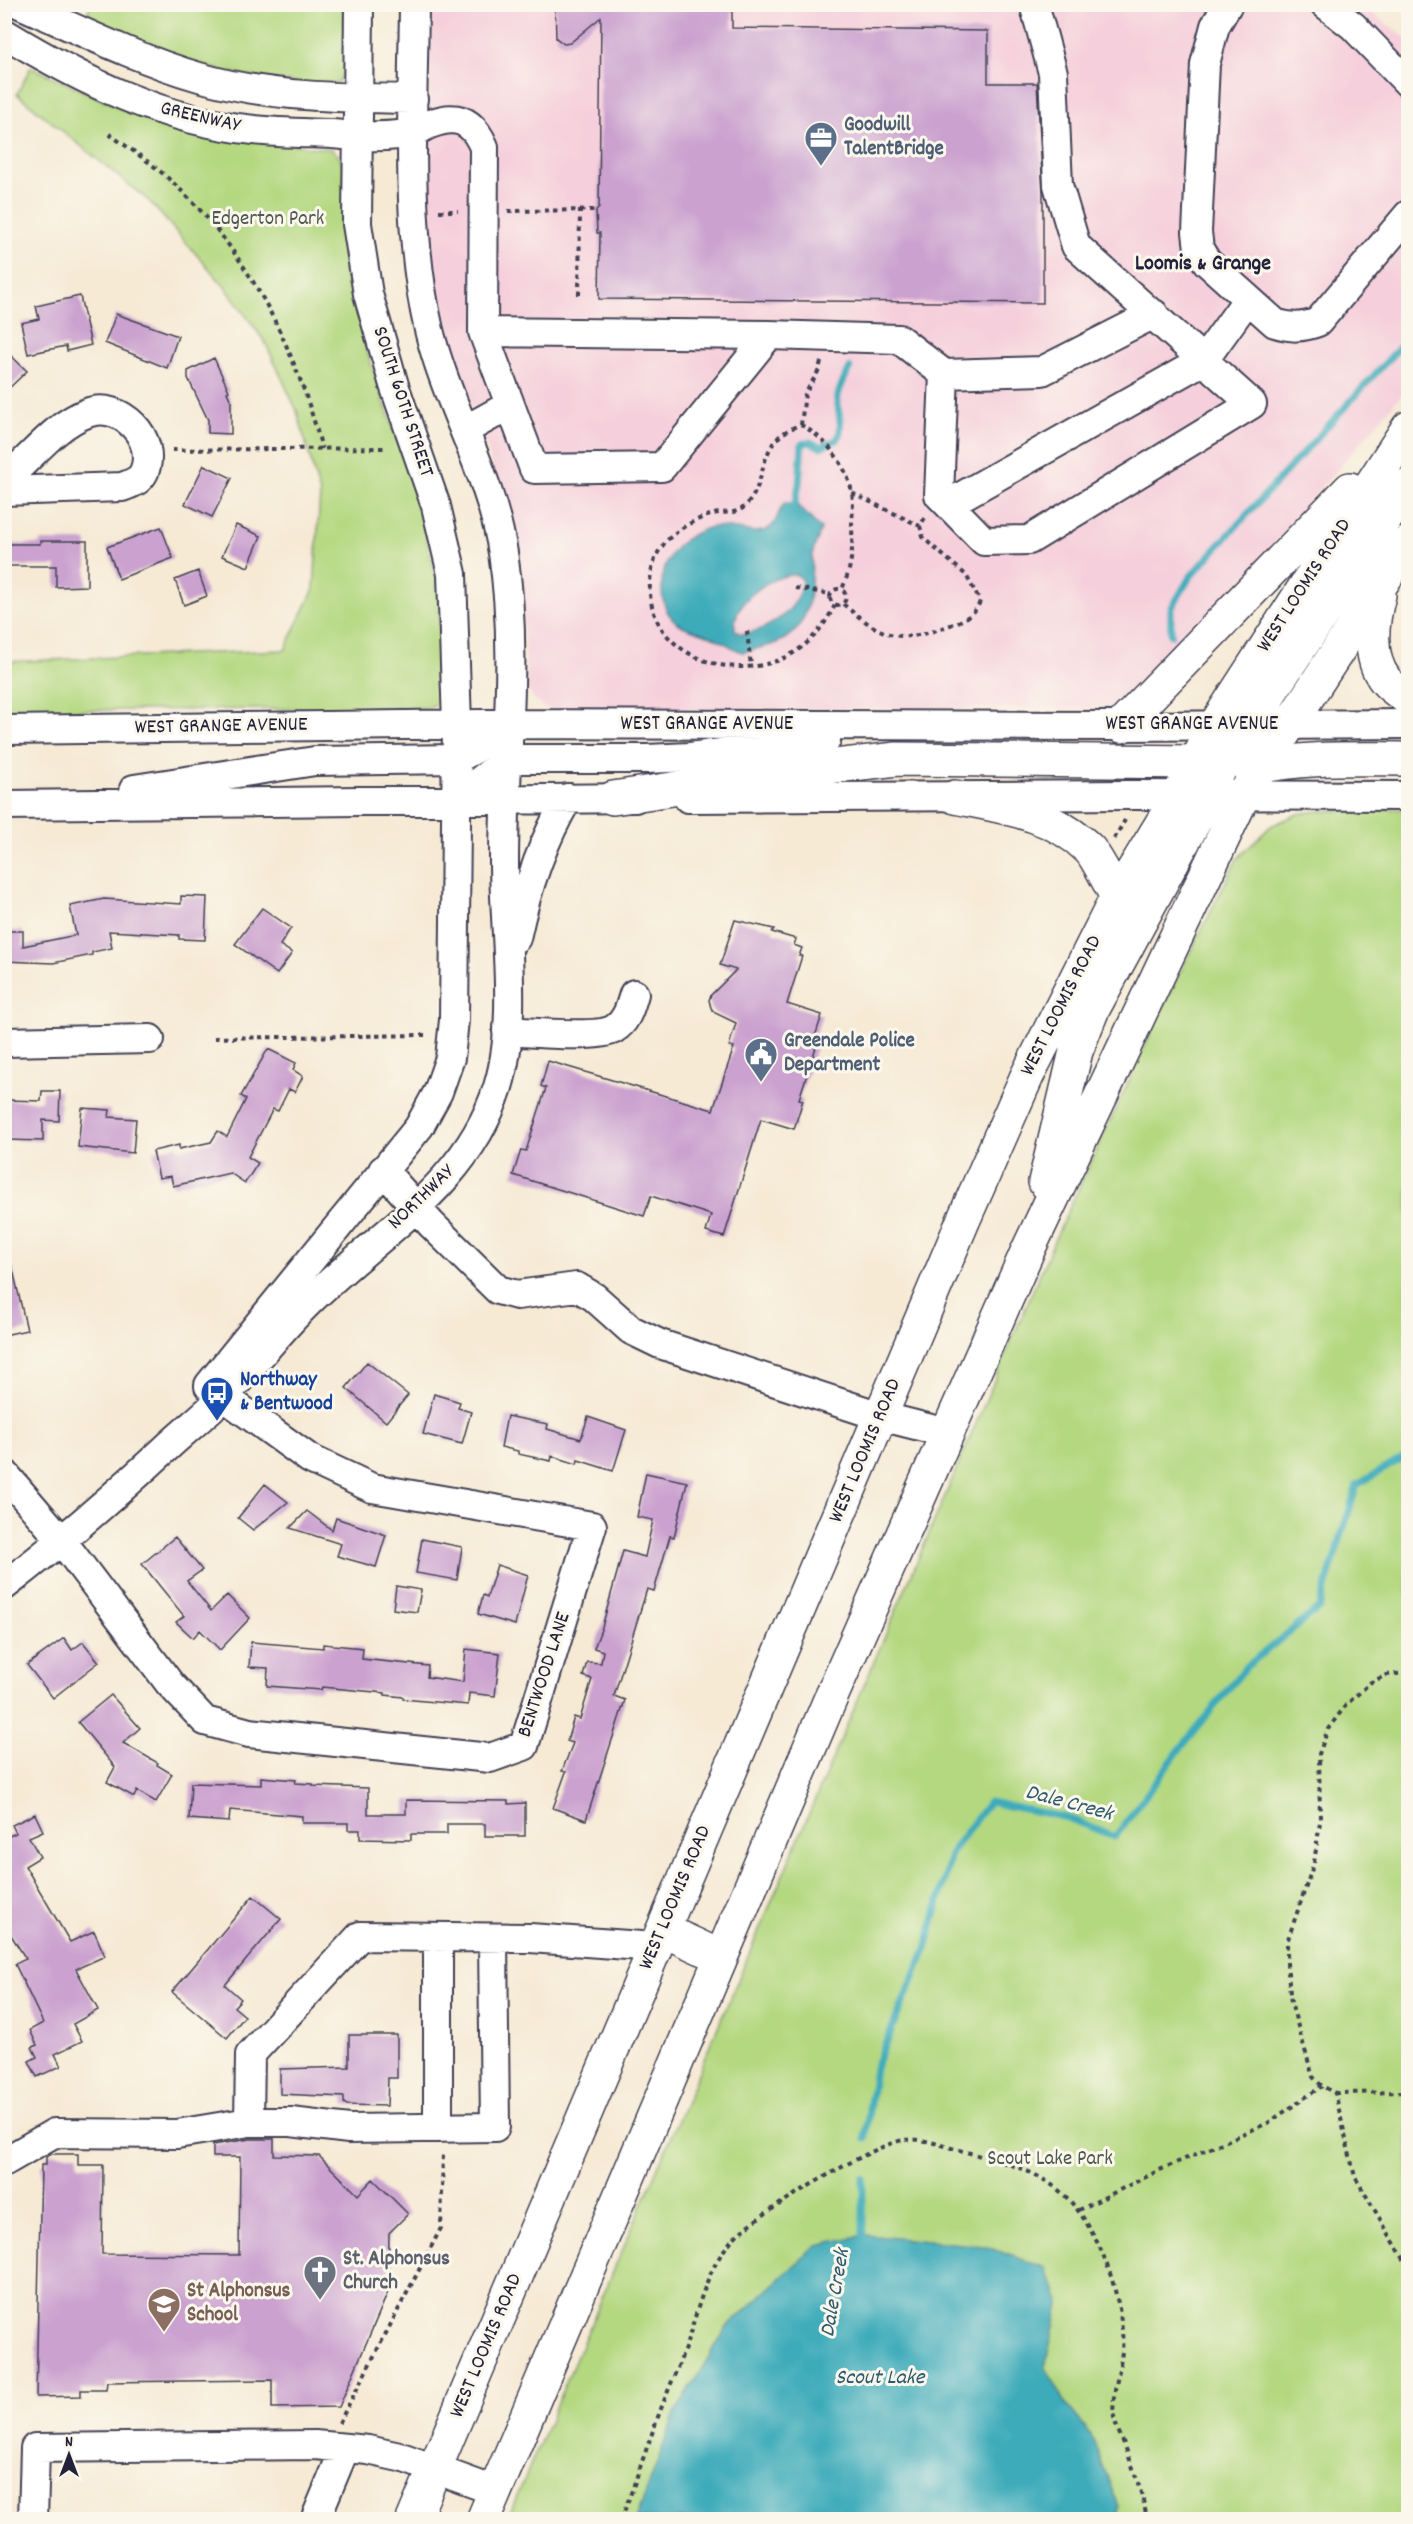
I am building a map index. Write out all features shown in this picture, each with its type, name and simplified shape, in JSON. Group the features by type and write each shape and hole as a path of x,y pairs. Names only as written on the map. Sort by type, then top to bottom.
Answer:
{"main road":[{"name":"WEST LOOMIS ROAD","path":"489,2505 832,1695 1028,1250 1228,769 1216,724 1403,435"},
{"path":"1121,726 1403,435"},
{"path":"1028,1250 1076,1051 1092,1011 1271,691 1408,485"},
{"name":"WEST LOOMIS ROAD","path":"413,2520 880,1416 1027,1076 1117,897 1228,769 1288,724 1408,543"},
{"path":"1382,582 1376,606 1373,635 1376,660 1387,682 1408,699"},
{"path":"613,798 791,771 897,759 1228,769 1311,759 1408,759"},
{"path":"955,796 1029,812 1060,828 1090,849 1117,897"},
{"path":"659,1938 721,1957"}],"street":[{"name":"GREENWAY","path":"20,4 159,64 201,78 321,96 413,99"},
{"name":"SOUTH 60TH STREET","path":"359,4 357,224 368,294 394,385 436,506 452,574 457,724 456,799"},
{"path":"414,4 414,214 420,283 429,329 441,372 482,472 503,550 511,627 510,724 506,798"},
{"path":"944,374 944,499 984,541 1029,540 1252,404 1076,246 1058,185 1053,73 1034,4"},
{"path":"1228,4 1215,26 1205,64 1197,232 1199,249 1208,262 1247,300 1275,323 1289,328 1303,328 1318,322 1408,215"},
{"path":"1325,4 1353,26 1408,83"},
{"name":"GREENWAY","path":"4,33 61,68 140,103 192,118 252,130 358,136 413,132 432,123 454,118 468,123 478,132 484,147 483,332"},
{"path":"944,499 1204,360 1247,300"},
{"path":"769,335 662,467 534,469 483,332 769,335 899,339 944,374 1042,371 1154,314"},
{"path":"465,430 510,405"},
{"path":"4,480 52,436 89,412 112,412 127,418 135,426 146,450 144,472 136,482 122,487 4,491"},
{"name":"WEST GRANGE AVENUE","path":"4,730 457,724 1121,726 1216,724"},
{"path":"18,805 315,761 456,759 475,749 510,724"},
{"name":"WEST GRANGE AVENUE","path":"1288,724 1408,724"},
{"path":"456,799 508,759 647,759 690,756 928,725"},
{"path":"18,805 506,798 955,796 1228,769 1408,796"},
{"name":"NORTHWAY","path":"4,1586 62,1541 143,1469 216,1391 307,1303 353,1260 416,1209 454,1171 482,1125 498,1088 507,1031 508,975 504,864 506,798"},
{"path":"508,975 521,913 549,833 568,798"},
{"name":"NORTHWAY","path":"216,1391 383,1170 419,1127 438,1092 450,1058 454,1020 456,799"},
{"path":"507,1031 596,1034 613,1029 629,1014 634,994"},
{"path":"4,1041 150,1039"},
{"path":"383,1170 416,1209 498,1290 517,1295 577,1287 594,1297 631,1330 660,1344 880,1416 947,1433"},
{"name":"BENTWOOD LANE","path":"4,1473 62,1541 170,1684 205,1721 249,1733 490,1758 525,1746 592,1526 372,1488 310,1459 216,1391"},
{"path":"249,2122 250,2055 360,1936 659,1938"},
{"path":"438,1938 441,2128"},
{"path":"4,2162 54,2133 177,2134 249,2122 291,2122 349,2129 495,2127 493,1938"},
{"path":"315,2520 336,2447"},
{"path":"33,2520 35,2448 336,2447 368,2450 404,2458 435,2469 489,2505"}],"path":[{"path":"109,134 161,172 202,214 242,262 272,313 296,366 322,449"},
{"path":"579,295 580,210"},
{"path":"801,425 805,394 819,370 821,337"},
{"path":"801,425 817,436 838,456 852,493 853,552 850,572 842,590"},
{"path":"801,425 794,427 770,447 750,502 742,510 703,518 678,532 664,544 654,564 650,592 654,613 661,628 670,639 699,660 720,665 751,666 776,661 791,654 817,634 835,605"},
{"path":"165,450 386,448"},
{"path":"835,605 843,604 872,628 903,636 920,636 963,620 978,610 980,601 966,575 923,537 920,526 852,493"},
{"path":"920,526 944,499"},
{"path":"795,588 830,594"},
{"path":"830,594 834,590 842,590"},
{"path":"842,590 847,597 843,604"},
{"path":"830,594 831,601 835,605"},
{"path":"747,631 751,666"},
{"path":"213,1038 425,1035"},
{"path":"1408,1673 1387,1675 1371,1682 1346,1705 1328,1729 1319,1754 1320,1822 1314,1863 1287,1942 1291,2002 1313,2077 1322,2086 1335,2093 1408,2092"},
{"path":"1079,2210 1164,2168 1268,2123 1322,2086"},
{"path":"1335,2093 1355,2177 1408,2266"},
{"path":"336,2447 441,2228 441,2128"},
{"path":"621,2520 684,2350 708,2277 733,2239 757,2219 879,2146 905,2139 926,2141 1012,2165 1040,2176 1061,2191 1079,2210 1097,2240 1110,2276 1122,2322 1122,2351 1114,2402 1114,2418 1144,2499 1147,2520"}],"shaded area":[{"path":"430,5 1362,5 1408,40 1408,387 1217,610 1116,708 549,710 536,701 528,691 521,601 489,455 447,340 429,232"}],"green space":[{"path":"91,5 345,5 344,71 338,83 320,84 274,80 199,65 150,49 84,18"},
{"name":"Edgerton Park","path":"31,67 121,108 307,147 331,149 338,155 344,167 345,232 350,277 366,349 413,486 438,588 443,693 438,703 428,708 5,711 4,662 285,650 314,589 320,494 297,411 265,342 226,288 150,202 17,94"},
{"name":"Scout Lake Park","path":"1408,809 1408,2519 507,2520 1054,1241 1171,991 1237,859 1271,826 1298,814 1316,811"}],"water":[{"path":"785,503 795,503 821,529 813,552 809,602 805,615 792,634 771,645 742,652 675,621 665,606 662,581 667,562 678,546 695,534 713,527 754,532 768,529 774,524","holes":["789,575 797,575 802,579 800,590 796,600 782,617 751,632 741,634 735,630 735,620 739,611 752,594 770,582"]},
{"name":"Scout Lake","path":"864,2235 984,2246 1046,2268 1060,2301 1045,2366 1067,2405 1090,2433 1119,2506 1117,2519 636,2519 676,2411 727,2327 817,2245"}],"building":[{"name":"Goodwill TalentBridge","path":"555,4 732,4 732,28 988,31 988,83 1037,83 1043,193 1043,303 599,299 600,233 597,233 596,210 599,207 601,17 570,43 564,44 556,38"},
{"path":"80,296 91,345 67,351 66,346 28,354 21,323 39,319 36,306"},
{"path":"116,314 178,336 167,368 105,343"},
{"path":"4,349 27,371 4,393"},
{"path":"214,358 229,391 227,392 231,401 231,434 208,433 208,420 188,378 188,371"},
{"path":"204,465 232,478 212,517 185,504"},
{"path":"236,525 261,536 248,567 222,556"},
{"path":"161,527 173,558 119,579 107,547"},
{"path":"40,541 87,541 87,586 56,587 56,566 4,566 4,544 40,544"},
{"path":"198,571 207,596 184,605 175,580"},
{"path":"181,896 207,897 205,940 179,939 179,935 109,931 112,948 92,952 92,955 53,963 4,961 4,931 23,931 23,946 76,935 70,906 104,899 181,904"},
{"path":"262,908 291,928 280,945 292,953 277,974 235,944"},
{"path":"735,920 774,929 772,932 796,939 794,945 802,948 799,956 802,956 787,1004 822,1015 812,1046 816,1047 799,1099 803,1100 794,1129 761,1119 724,1237 706,1232 711,1215 651,1196 644,1216 513,1175 521,1150 526,1151 546,1088 541,1086 548,1061 713,1110 734,1047 729,1046 736,1023 715,1013 709,1000 711,995 736,970 720,965"},
{"path":"268,1049 296,1063 293,1070 303,1076 295,1092 289,1089 278,1111 273,1109 248,1157 258,1163 245,1183 230,1173 173,1186 171,1176 159,1178 153,1151 179,1145 179,1149 211,1142 218,1131 227,1137 246,1099 241,1096"},
{"path":"42,1091 60,1091 59,1121 43,1120 43,1141 6,1140 8,1100 41,1101"},
{"path":"82,1108 110,1110 109,1117 136,1119 133,1153 78,1147"},
{"path":"12,1266 27,1330 4,1335 4,1267"},
{"path":"367,1362 408,1395 386,1422 346,1388"},
{"path":"434,1394 460,1402 458,1408 471,1412 462,1444 423,1434"},
{"path":"507,1416 548,1424 547,1429 581,1439 588,1417 626,1430 613,1471 578,1460 577,1464 552,1456 551,1461 518,1454 518,1451 501,1447"},
{"path":"646,1473 687,1482 674,1537 670,1536 654,1591 647,1589 614,1696 625,1700 586,1820 553,1808 566,1772 562,1771 573,1743 567,1741 574,1717 580,1719 592,1679 583,1676 587,1662 601,1663 603,1651 594,1648 623,1551 645,1557 653,1520 637,1517"},
{"path":"265,1484 288,1502 253,1530 238,1518"},
{"path":"307,1511 332,1530 336,1518 386,1535 376,1567 337,1556 341,1544 290,1528"},
{"path":"175,1537 202,1570 187,1581 211,1611 227,1595 250,1618 220,1650 200,1630 193,1638 176,1622 184,1616 142,1564"},
{"path":"422,1539 462,1547 457,1580 416,1573"},
{"path":"497,1565 528,1575 515,1625 478,1614 483,1595 487,1597"},
{"path":"396,1586 421,1590 417,1612 393,1609"},
{"path":"64,1638 72,1650 83,1642 99,1662 53,1698 27,1665"},
{"path":"251,1642 323,1648 323,1644 363,1648 362,1659 428,1666 427,1677 463,1682 466,1649 500,1653 495,1696 469,1693 468,1705 403,1699 403,1697 385,1695 385,1693 322,1687 321,1690 267,1686 268,1668 249,1667"},
{"path":"111,1695 140,1728 123,1743 158,1763 157,1765 172,1774 156,1802 137,1791 134,1797 107,1782 115,1767 78,1722"},
{"path":"261,1777 296,1780 295,1783 313,1784 313,1786 368,1788 368,1814 406,1814 406,1800 525,1803 525,1836 485,1836 485,1824 447,1824 447,1834 411,1834 411,1840 360,1839 360,1830 348,1830 348,1823 302,1823 302,1816 230,1810 229,1822 189,1819 191,1783 261,1785"},
{"path":"35,1814 43,1831 29,1837 40,1857 25,1866 70,1942 94,1931 105,1956 76,1969 98,2010 73,2024 82,2041 55,2054 61,2066 37,2077 29,2061 37,2057 32,2047 37,2045 30,2030 43,2023 15,1964 26,1959 4,1924 4,1833 7,1837 16,1833 12,1825"},
{"path":"253,1896 281,1919 225,1985 241,1999 234,2007 245,2016 227,2038 172,1992"},
{"path":"349,2035 397,2035 397,2078 388,2078 387,2106 347,2105 344,2103 344,2097 280,2094 280,2069 349,2067"},
{"path":"250,2139 274,2139 274,2155 319,2156 358,2195 373,2179 408,2214 389,2233 388,2292 339,2407 272,2408 272,2380 107,2382 106,2390 81,2390 81,2396 36,2397 41,2165 46,2165 46,2157 51,2154 78,2154 78,2165 103,2165 102,2254 239,2255 240,2157 213,2157 213,2145"}],"waterway":[{"path":"1171,635 1171,609 1190,577 1408,338"},
{"path":"795,503 802,444 810,442 820,447 837,440 840,429 838,396 850,368"},
{"name":"Dale Creek","path":"865,2139 875,2068 926,1949 952,1851 989,1802 1068,1818 1115,1837 1180,1749 1246,1667 1319,1608 1357,1485 1408,1455"},
{"name":"Dale Creek","path":"863,2179 863,2242"}],"place":[{"name":"Goodwill TalentBridge","path":"821,167"},
{"name":"Greendale Police Department","path":"761,1083"},
{"name":"Northway & Bentwood","path":"217,1422"},
{"name":"St. Alphonsus Church","path":"320,2301"},
{"name":"St Alphonsus School","path":"164,2333"}],"district":[{"name":"Loomis & Grange","path":"1203,264"}]}
